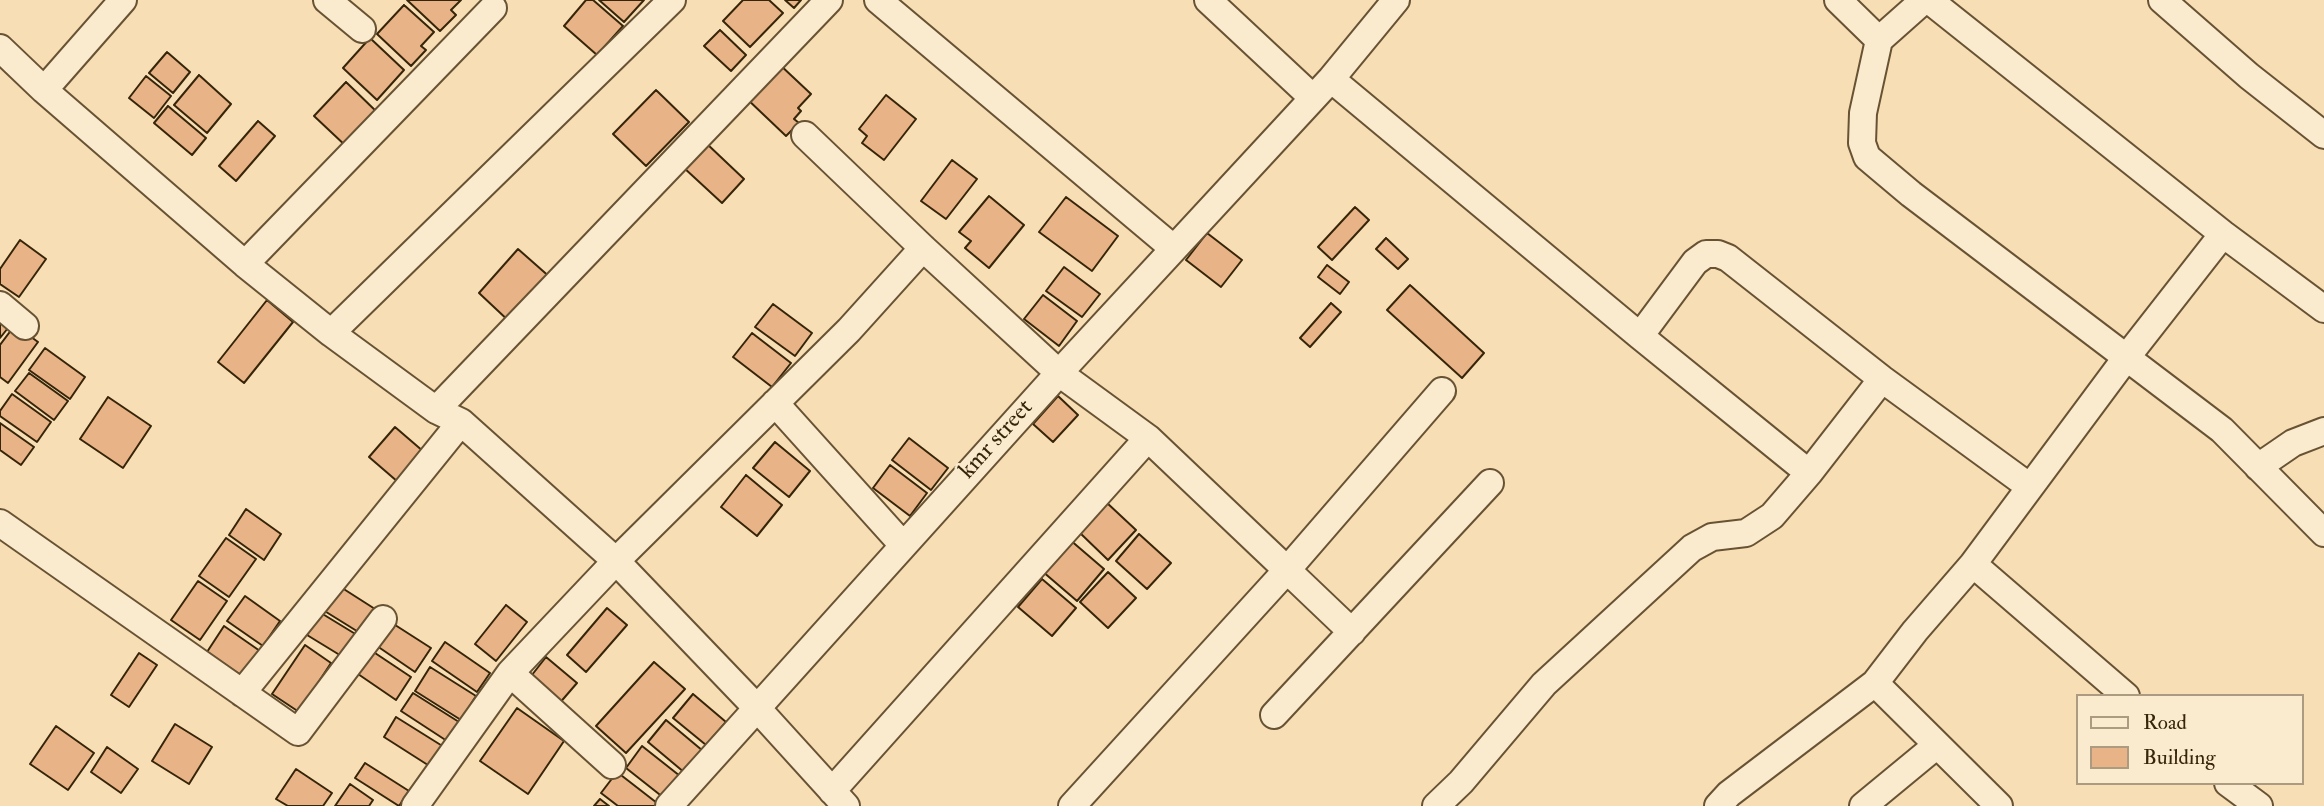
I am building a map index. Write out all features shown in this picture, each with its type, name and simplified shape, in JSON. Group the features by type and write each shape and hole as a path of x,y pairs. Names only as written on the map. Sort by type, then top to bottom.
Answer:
{"street":[{"path":"44,90 123,0"},
{"path":"327,0 362,29"},
{"path":"331,333 672,0"},
{"path":"436,410 829,0"},
{"path":"878,0 1172,248"},
{"path":"1208,0 1313,98"},
{"name":"kmr street","path":"669,806 902,544 1172,248 1331,79 1396,0"},
{"path":"1838,0 1880,40"},
{"path":"2324,309 2223,234 1926,0 1880,40 1863,113 1862,144 1867,157 2222,430 2324,533"},
{"path":"2162,0 2249,76 2324,135"},
{"path":"245,264 493,8"},
{"path":"0,48 44,90 245,264 331,333 436,410 461,422 616,561 839,798 1148,438"},
{"path":"1331,79 1640,336 1810,473"},
{"path":"805,135 922,248 1059,373 1148,438 1352,632"},
{"path":"1718,806 1729,794 1875,683 1915,631 1973,564 2126,358 2223,234"},
{"path":"415,806 510,673 616,561 849,330 922,248"},
{"path":"1640,336 1695,262 1706,254 1718,254 1728,258 1882,379 2031,487"},
{"path":"0,305 25,326"},
{"path":"1436,806 1461,782 1544,684 1692,548 1712,537 1746,533 1772,516 1810,473 1882,379"},
{"path":"1072,806 1287,569 1442,391"},
{"path":"775,403 902,544"},
{"path":"242,693 461,422"},
{"path":"2258,467 2293,443 2324,431"},
{"path":"1274,715 1490,483"},
{"path":"0,523 298,732 383,619"},
{"path":"1973,564 2124,694"},
{"path":"510,673 612,765"},
{"path":"1875,683 1999,806"},
{"path":"1863,806 1937,745"},
{"path":"2231,785 2259,806"}],"building":[{"path":"407,0 461,0 451,10 456,15 440,31"},
{"path":"586,0 593,0 623,26 597,55 564,26"},
{"path":"599,0 644,0 624,22"},
{"path":"743,0 769,0 783,13 750,47 723,21"},
{"path":"785,0 801,0 794,8"},
{"path":"404,5 434,32 421,46 426,50 411,66 377,34"},
{"path":"720,30 746,55 731,71 704,46"},
{"path":"370,38 404,70 377,100 343,68"},
{"path":"167,52 190,72 173,93 149,73"},
{"path":"778,63 811,94 798,108 801,111 794,119 799,123 786,136 745,97"},
{"path":"199,75 231,104 207,133 174,105"},
{"path":"146,76 171,96 154,118 129,98"},
{"path":"346,82 380,115 348,148 314,116"},
{"path":"656,90 689,122 646,166 613,134"},
{"path":"886,95 916,119 884,160 862,143 867,136 859,129"},
{"path":"168,106 206,138 192,155 154,123"},
{"path":"258,121 275,136 236,181 219,166"},
{"path":"706,143 744,179 722,203 683,167"},
{"path":"952,160 977,179 946,219 921,201"},
{"path":"989,196 1024,225 989,268 965,248 971,241 959,232"},
{"path":"1066,197 1118,236 1092,271 1039,232"},
{"path":"1355,207 1369,220 1332,260 1318,247"},
{"path":"1207,233 1242,260 1221,287 1186,260"},
{"path":"1386,238 1408,259 1398,269 1376,249"},
{"path":"20,240 46,259 19,297 0,284 0,269"},
{"path":"518,249 552,279 512,324 479,293"},
{"path":"1327,265 1349,282 1340,294 1318,277"},
{"path":"1064,267 1100,294 1082,317 1046,291"},
{"path":"1410,285 1484,353 1462,378 1387,310"},
{"path":"1043,295 1077,321 1059,346 1024,319"},
{"path":"267,300 293,322 244,383 218,362"},
{"path":"1331,303 1341,312 1310,347 1300,338"},
{"path":"773,304 812,333 795,356 755,327"},
{"path":"0,314 12,323 0,338"},
{"path":"15,325 38,342 8,383 0,377 0,345"},
{"path":"752,333 791,363 772,387 733,357"},
{"path":"45,348 85,377 70,399 29,370"},
{"path":"29,373 68,401 54,420 15,391"},
{"path":"12,394 51,422 37,442 0,416 0,411"},
{"path":"1058,396 1078,415 1053,442 1033,424"},
{"path":"108,397 151,426 123,468 80,439"},
{"path":"0,423 34,447 21,465 0,450"},
{"path":"395,427 424,452 398,482 369,457"},
{"path":"909,438 948,468 931,490 892,460"},
{"path":"775,442 810,471 789,497 753,468"},
{"path":"890,465 927,493 910,516 873,488"},
{"path":"746,475 782,505 757,536 721,507"},
{"path":"1106,502 1136,530 1108,560 1079,532"},
{"path":"246,509 281,534 264,560 229,535"},
{"path":"1139,534 1171,563 1147,589 1116,561"},
{"path":"226,538 256,559 229,597 199,576"},
{"path":"1069,539 1104,569 1077,601 1042,571"},
{"path":"1108,572 1136,598 1108,628 1080,602"},
{"path":"1042,579 1076,608 1052,636 1018,607"},
{"path":"198,581 227,601 200,640 171,620"},
{"path":"339,586 375,609 360,633 323,610"},
{"path":"245,596 280,621 263,646 227,621"},
{"path":"506,605 527,622 496,661 475,644"},
{"path":"607,608 627,625 586,672 567,655"},
{"path":"321,613 357,635 343,657 307,635"},
{"path":"392,623 431,648 415,672 377,646"},
{"path":"224,626 260,651 242,676 207,652"},
{"path":"445,642 490,673 477,692 432,661"},
{"path":"305,645 331,663 299,712 272,694"},
{"path":"372,651 411,677 396,700 358,674"},
{"path":"139,653 157,665 129,707 111,695"},
{"path":"546,657 577,683 558,705 528,680"},
{"path":"654,662 685,689 626,753 596,726"},
{"path":"430,667 476,696 461,720 415,691"},
{"path":"413,693 459,722 447,741 401,711"},
{"path":"693,694 726,722 706,745 673,718"},
{"path":"517,708 564,741 528,794 480,761"},
{"path":"396,717 444,747 431,767 384,737"},
{"path":"666,720 703,751 685,773 648,742"},
{"path":"175,724 212,747 189,784 152,761"},
{"path":"56,726 94,753 68,790 30,764"},
{"path":"642,746 680,776 664,798 626,768"},
{"path":"107,747 138,769 121,793 91,772"},
{"path":"365,763 409,791 399,806 355,778"},
{"path":"296,769 332,793 323,806 288,806 276,799"},
{"path":"617,772 657,803 655,806 618,806 601,793"},
{"path":"350,784 373,800 369,806 335,806"},
{"path":"600,799 609,806 594,806"}]}
